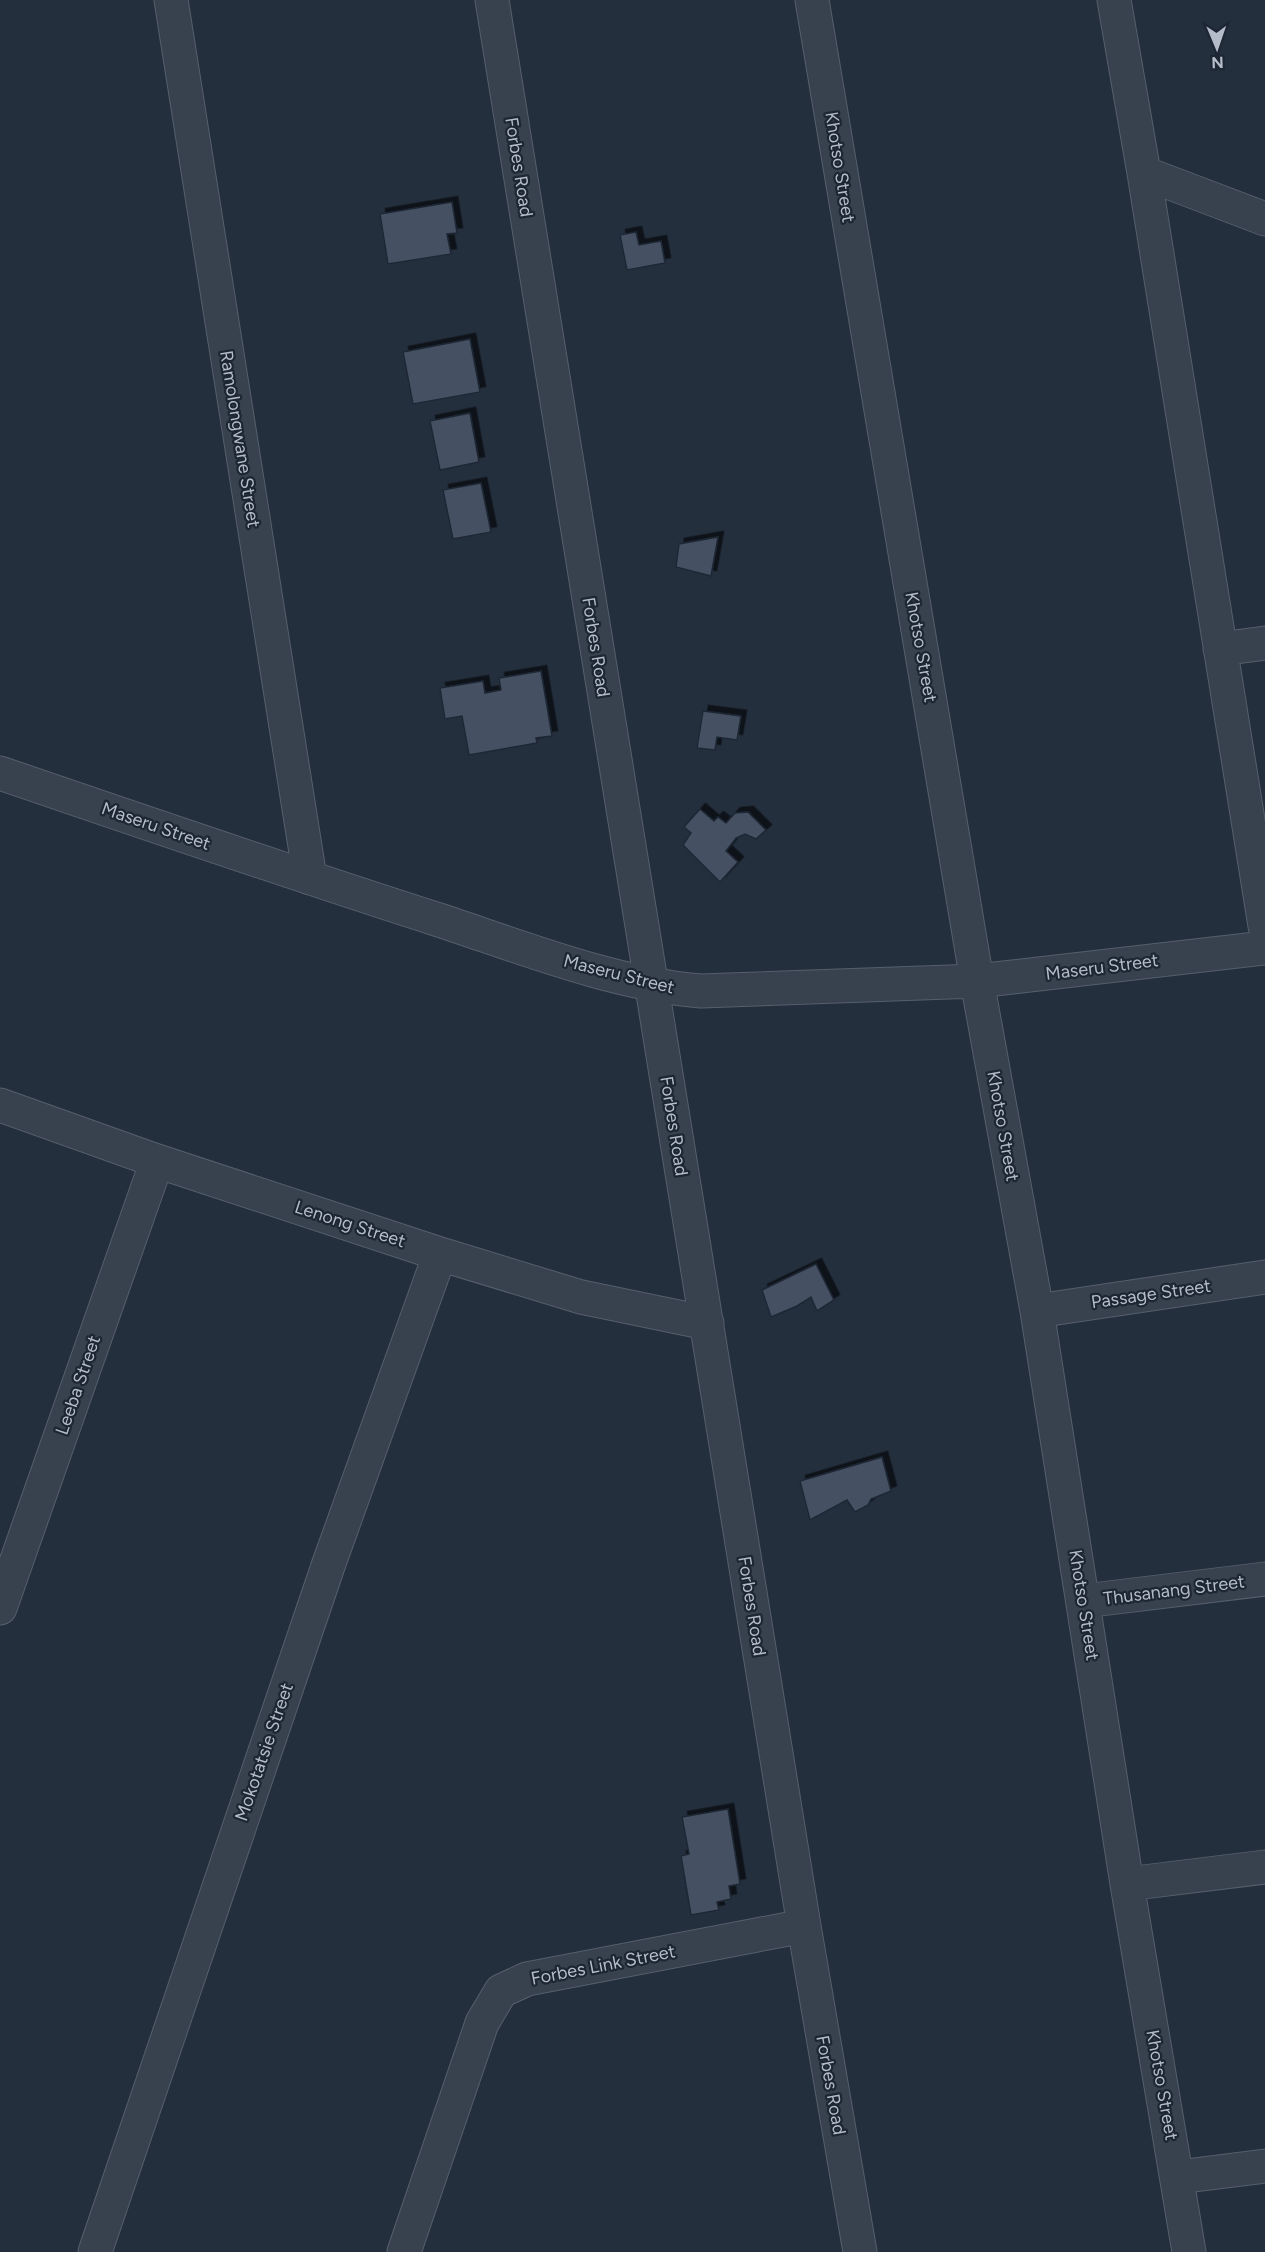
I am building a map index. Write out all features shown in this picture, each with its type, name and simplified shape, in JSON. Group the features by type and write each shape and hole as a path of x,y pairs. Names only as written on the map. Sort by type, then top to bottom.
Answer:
{"street":[{"name":"Ramolongwane Street","path":"171,0 310,878"},
{"name":"Forbes Road","path":"492,0 650,984 804,1926 860,2252"},
{"name":"Khotso Street","path":"812,0 977,981 1037,1311 1084,1601 1126,1884 1178,2177 1189,2252"},
{"path":"1114,0 1265,926"},
{"path":"1144,173 1265,219"},
{"path":"1220,649 1265,643"},
{"name":"Maseru Street","path":"0,773 581,967 650,984 701,990 977,981 1265,948"},
{"name":"Lenong Street","path":"0,1105 157,1161 440,1254 580,1297 707,1323"},
{"name":"Leeba Street","path":"0,1608 157,1161"},
{"name":"Mokotatsie Street","path":"95,2252 321,1588 440,1254"},
{"name":"Passage Street","path":"1037,1311 1265,1277"},
{"name":"Thusanang Street","path":"1084,1601 1265,1579"},
{"path":"1126,1884 1265,1868"},
{"name":"Forbes Link Street","path":"404,2252 482,2023 501,1991 527,1979 804,1926"},
{"path":"1178,2177 1265,2166"}],"building":[{"path":"452,202 457,233 447,234 451,254 388,264 380,214"},
{"path":"636,232 639,245 661,241 665,263 627,270 620,235"},
{"path":"470,339 480,392 413,404 403,352"},
{"path":"470,413 479,462 440,470 430,421"},
{"path":"481,483 491,532 453,539 443,490"},
{"path":"718,537 711,576 676,567 679,544"},
{"path":"541,671 552,736 536,738 537,743 469,755 462,716 445,719 440,688 483,681 485,693 501,690 499,678"},
{"path":"703,711 741,716 737,740 717,737 715,750 697,748"},
{"path":"700,809 714,821 718,817 726,823 735,813 748,812 766,830 756,839 745,834 736,838 726,851 738,862 720,882 683,845 691,833 684,827"},
{"path":"816,1264 834,1300 817,1311 811,1297 771,1317 762,1290"},
{"path":"882,1457 891,1491 871,1499 868,1505 855,1512 847,1500 810,1520 800,1481"},
{"path":"728,1809 740,1884 729,1886 731,1899 717,1902 719,1910 691,1915 681,1856 689,1854 682,1817"}]}
